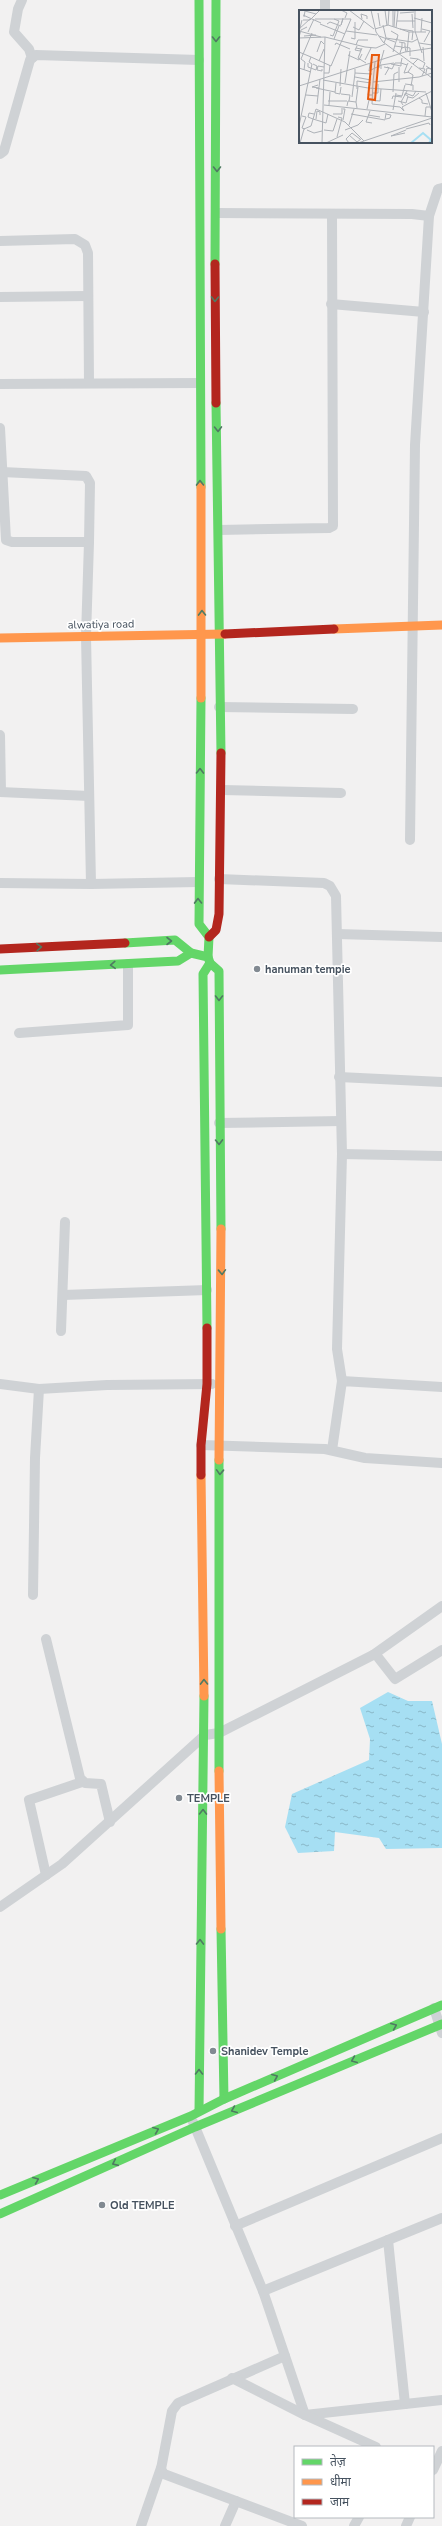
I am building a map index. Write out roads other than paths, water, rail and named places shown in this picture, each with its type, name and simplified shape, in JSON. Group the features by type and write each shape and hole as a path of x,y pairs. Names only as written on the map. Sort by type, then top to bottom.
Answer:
{"main road":[{"path":"199,0 199,383 202,635 198,882 200,924 209,937"},
{"path":"195,2114 205,1735 201,1445 207,1384 203,974 209,960 209,937 218,922 222,790 219,707 219,530 215,303 217,213 216,0"},
{"name":"alwatiya road","path":"0,638 202,635 442,625"},
{"path":"0,970 25,958 175,940 191,953 209,960 219,971 222,1384 218,1547 224,2099"},
{"path":"0,949 25,958 128,964 178,962 191,953"},
{"path":"0,2195 195,2114 224,2099 438,2006"},
{"path":"0,2214 195,2127 441,2027"}],"street":[{"path":"0,154 4,151 32,58 29,49 14,32 18,9 22,0"},
{"path":"32,58 44,54 199,60"},
{"path":"410,840 415,445 430,216 435,193 438,189 442,188"},
{"path":"217,213 412,214 430,216"},
{"path":"219,530 329,528 332,526 332,214"},
{"path":"0,241 80,241 88,253 89,382"},
{"path":"0,297 88,296"},
{"path":"331,304 424,312"},
{"path":"0,384 89,382 199,383"},
{"path":"0,428 6,540 12,542 89,542"},
{"path":"2,472 86,476 90,483 86,636 91,884"},
{"path":"219,707 352,709"},
{"path":"0,735 1,792 89,796"},
{"path":"222,790 341,793"},
{"path":"219,879 324,883 334,890 336,896 339,1077 342,1154 337,1349 342,1381 332,1450"},
{"path":"0,882 91,884 198,882"},
{"path":"337,934 442,937"},
{"path":"19,1033 128,1025 128,964"},
{"path":"339,1077 442,1082"},
{"path":"219,1123 341,1121"},
{"path":"342,1154 442,1156"},
{"path":"61,1330 65,1222"},
{"path":"63,1295 207,1290"},
{"path":"342,1381 442,1386"},
{"path":"0,1384 39,1389 106,1385 222,1384"},
{"path":"33,1595 35,1458 39,1389"},
{"path":"201,1445 221,1447 332,1450 365,1458 442,1463"},
{"path":"0,1906 46,1875 110,1822 205,1735 219,1733 373,1655 442,1606"},
{"path":"46,1639 82,1782"},
{"path":"373,1655 377,1656 395,1679 442,1650"},
{"path":"46,1875 29,1800 82,1782 101,1784 110,1822"},
{"path":"438,2006 441,2027"},
{"path":"195,2114 195,2127 263,2292 306,2415"},
{"path":"235,2226 442,2138"},
{"path":"263,2292 442,2218"},
{"path":"388,2240 406,2404"},
{"path":"141,2526 161,2468 175,2406 232,2378 285,2356"},
{"path":"232,2378 306,2415 374,2446"},
{"path":"306,2415 442,2400"},
{"path":"434,2468 442,2451"},
{"path":"161,2468 164,2474 236,2501 291,2524 302,2526"},
{"path":"225,2526 236,2501"}],"water":[{"path":"388,1692 408,1701 432,1701 442,1744 442,1848 386,1849 379,1838 335,1832 334,1851 298,1853 285,1827 292,1794 369,1760 370,1739 360,1708"}],"place":[{"name":"hanuman tempie","path":"257,969"},
{"name":"TEMPLE","path":"179,1798"},
{"name":"Shanidev Temple","path":"213,2051"},
{"name":"Old TEMPLE","path":"102,2205"}]}
